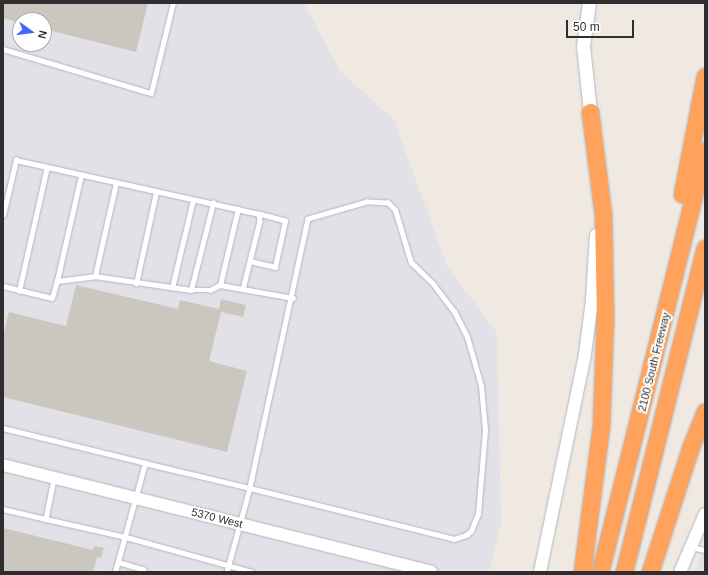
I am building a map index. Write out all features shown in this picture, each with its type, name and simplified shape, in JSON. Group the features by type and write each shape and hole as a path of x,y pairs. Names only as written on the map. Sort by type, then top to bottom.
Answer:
{"highway":[{"path":"635,428 658,300 688,172 705,76"},
{"path":"582,572 601,426 605,319 603,215 590,112"},
{"name":"2100 South Freeway","path":"600,572 705,151"},
{"name":"2100 South Freeway","path":"624,572 659,427 705,248"},
{"path":"659,427 677,394 705,294"},
{"path":"650,572 691,446 705,412"}],"main road":[{"path":"589,3 583,46 590,112"}],"street":[{"path":"540,572 582,368 592,300 596,213 590,112"},
{"name":"5370 West","path":"3,465 240,524 416,570 431,572"},
{"path":"680,572 689,546 705,514"}],"lane":[{"path":"3,48 151,93 173,3"},
{"path":"3,215 16,160 156,192 213,203 285,221 274,267 250,261"},
{"path":"19,291 47,167"},
{"path":"3,286 52,298 81,175"},
{"path":"95,276 116,183"},
{"path":"136,284 156,192"},
{"path":"172,288 193,200"},
{"path":"3,428 145,463 250,488 454,538 466,535 471,531 478,514 485,430 481,386 467,337 454,312 433,284 411,263 395,210 388,203 367,202 308,219 293,298 250,488 230,566 227,572"},
{"path":"191,290 213,203"},
{"path":"220,285 238,209"},
{"path":"243,289 260,221 259,214"},
{"path":"57,281 95,276 136,284 191,290 210,290 220,285 293,298"},
{"path":"115,572 126,537 145,463"},
{"path":"46,519 54,478"},
{"path":"3,509 126,537 252,572"},
{"path":"689,546 705,550"},
{"path":"118,562 143,569 145,572"}],"shaded area":[{"path":"3,3 304,3 340,71 394,120 447,266 497,333 501,523 489,572 3,572"},
{"path":"705,543 705,572 696,572"}],"building":[{"path":"3,3 148,3 136,52 52,31 52,12 12,12 12,21 3,18"},
{"path":"76,285 178,309 180,300 219,309 221,299 246,305 243,317 221,312 209,361 247,371 227,452 3,397 3,336 9,312 66,326"},
{"path":"3,528 93,550 94,546 104,548 101,558 97,557 93,572 3,572"}]}
